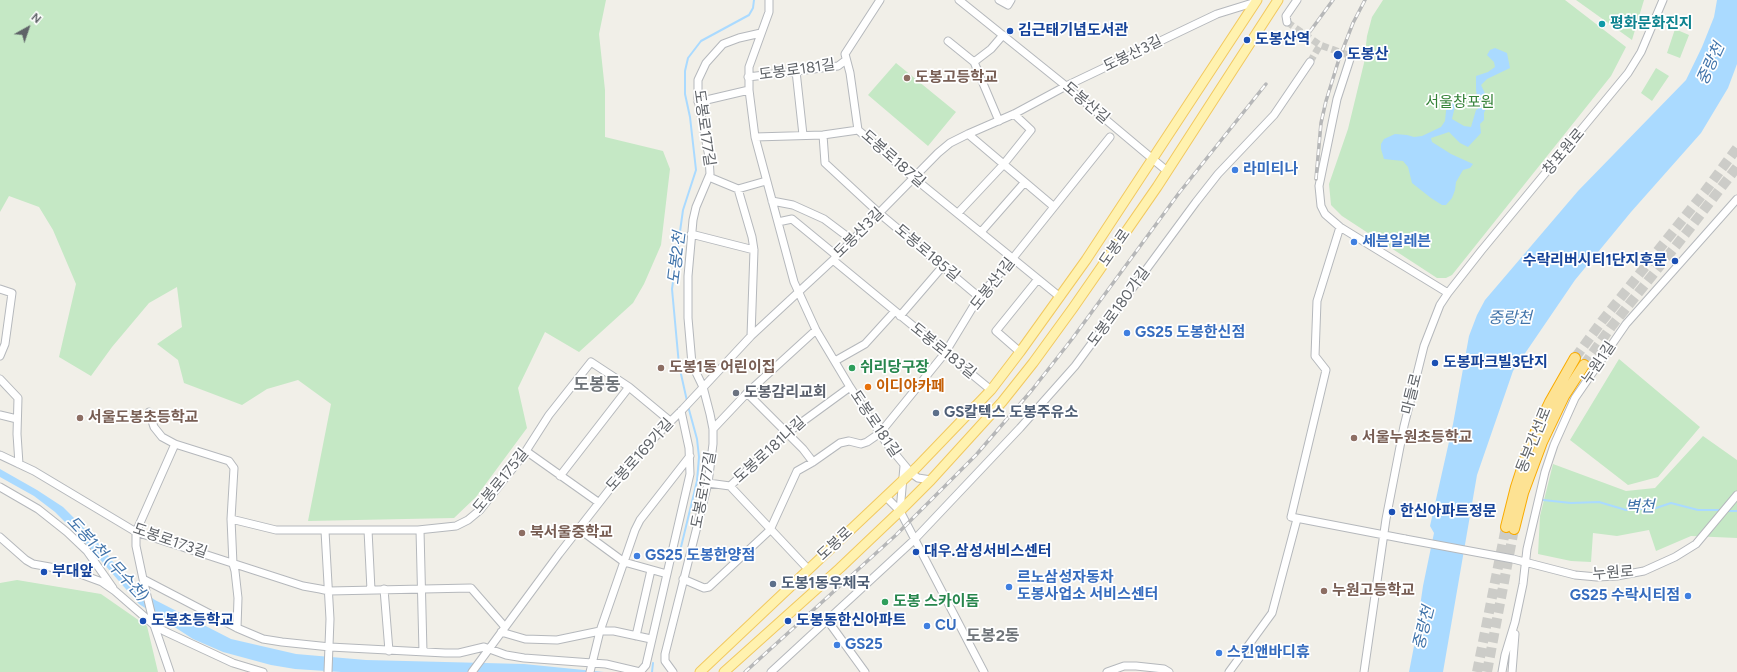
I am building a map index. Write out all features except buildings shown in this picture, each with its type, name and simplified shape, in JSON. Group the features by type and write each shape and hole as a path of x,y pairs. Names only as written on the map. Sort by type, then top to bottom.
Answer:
{"highway":[{"name":"동부간선로","path":"1575,358 1550,402 1530,444 1516,487 1510,528 1542,442 1564,396 1584,365"}],"main road":[{"name":"도봉로","path":"724,672 840,568 900,511 931,480 1002,402 1033,363 1073,308 1167,171 1278,0"},
{"name":"도봉로","path":"700,672 902,482 991,390 1060,298 1256,1"}],"street":[{"name":"도봉로181길","path":"770,0 769,12 749,67 749,90 755,137 798,293 816,330 850,387 904,466"},
{"path":"846,60 845,54 880,0"},
{"name":"도봉산길","path":"959,0 1066,86 1167,171"},
{"path":"999,0 1008,5 1011,0"},
{"path":"1287,22 1286,16 1297,0"},
{"name":"창포원로","path":"1448,292 1628,73 1641,52 1663,0"},
{"name":"도봉산3길","path":"701,389 751,336 835,258 950,143 1014,114 1066,86 1217,14 1256,1"},
{"name":"도봉로177길","path":"673,672 665,662 665,656 708,483 713,444 713,429 692,364 690,344 688,298 691,234 696,207 710,177 709,157 698,102 697,84 703,67 715,51 726,42 761,33"},
{"path":"974,62 991,49 1003,35"},
{"path":"948,41 974,62 999,121"},
{"path":"1351,56 1337,99 1319,186 1321,206 1326,214 1340,227 1448,292"},
{"name":"도봉로181길","path":"748,77 838,66 846,60"},
{"name":"도봉로187길","path":"846,60 850,73 858,130 1060,298"},
{"name":"도봉로180가길","path":"771,672 914,540 1013,436 1075,366 1196,202 1218,174 1274,115 1310,62"},
{"path":"796,71 803,135"},
{"path":"698,102 749,90"},
{"path":"958,213 1003,165 1030,130 1014,114"},
{"path":"755,137 823,135 858,130"},
{"path":"968,134 1053,206"},
{"name":"도봉로185길","path":"823,135 825,163 879,213 979,297"},
{"name":"도봉산1길","path":"770,530 797,471 840,443 849,441 861,444 867,442 880,433 945,354 979,297 1013,258 1053,206 1110,137"},
{"path":"710,177 738,189 766,180"},
{"path":"981,232 1024,183"},
{"path":"738,189 752,237 754,250 751,336"},
{"name":"누원1길","path":"1516,622 1527,549 1545,472 1554,444 1576,398 1626,324 1737,199"},
{"path":"772,201 793,205 824,219 852,240"},
{"path":"778,222 792,220 835,258"},
{"path":"1229,672 1272,613 1326,370 1315,356 1317,301 1340,227"},
{"path":"691,234 754,250"},
{"name":"도봉로183길","path":"835,258 945,354 991,390"},
{"path":"835,361 865,344 898,313 943,266"},
{"path":"1020,352 996,331 1038,279"},
{"path":"0,289 12,293 5,344 0,356"},
{"name":"마들로","path":"1364,672 1384,536 1404,426 1424,346 1440,305 1448,292"},
{"path":"713,429 747,393 816,330"},
{"name":"도봉로175길","path":"231,519 276,530 420,530 456,526 468,520 480,510 526,451 550,415 590,362 629,386 670,421"},
{"path":"0,379 18,398 17,419 19,464"},
{"path":"560,476 629,386"},
{"name":"도봉로181나길","path":"730,486 787,433 850,387"},
{"name":"도봉로169가길","path":"472,672 598,502 634,458 701,389"},
{"path":"747,393 787,433 813,462"},
{"name":"도봉로177길","path":"591,667 606,664 640,672 646,665 690,474 690,456 682,410"},
{"path":"149,412 154,427 162,437 175,444 229,461 234,468 231,519 232,564 235,572 238,598 237,628"},
{"path":"0,415 17,419"},
{"path":"170,672 154,624 136,546 136,532 175,444"},
{"name":"도봉로169가길","path":"526,451 598,502"},
{"name":"도봉로173길","path":"0,455 49,480 136,532 303,586 329,591 471,588 503,630"},
{"path":"144,582 237,628 267,640 330,649 451,653 484,647 506,655 591,667 600,631 635,530 640,520 690,456"},
{"path":"900,511 904,466"},
{"path":"904,466 918,478 931,480"},
{"path":"708,483 730,486 808,569"},
{"path":"0,487 38,509 67,532 87,551 115,591"},
{"name":"누원로","path":"1294,518 1513,559 1575,574 1597,577 1617,576 1655,567 1696,544 1737,495"},
{"path":"886,497 900,511 984,672"},
{"path":"579,529 624,562 667,574"},
{"path":"368,530 371,590"},
{"path":"420,530 423,652"},
{"path":"683,579 704,588 709,587 770,530"},
{"path":"325,531 329,591 330,649 328,672"},
{"path":"0,537 26,560 33,564 61,569 102,582 154,624 213,655 247,670 263,672"},
{"path":"636,636 652,570"},
{"path":"384,589 389,651"},
{"path":"828,621 865,672"},
{"path":"1502,672 1505,655 1516,622"},
{"path":"1512,672 1516,622"},
{"path":"503,630 525,639 557,640 600,631 651,639"},
{"path":"1107,672 1124,666 1136,666 1164,669 1168,672"}],"green space":[{"path":"0,0 606,0 599,34 605,90 605,137 663,151 670,169 661,245 644,284 633,303 579,352 545,332 518,388 527,428 476,497 454,518 308,521 331,404 298,380 267,389 242,405 184,383 178,360 157,344 182,327 177,287 149,303 112,347 91,376 59,357 76,284 53,230 39,207 9,196 0,212"},
{"name":"서울창포원","path":"1383,0 1565,0 1626,47 1611,76 1452,275 1446,278 1437,278 1342,216 1331,205 1329,184 1348,129 1364,63 1367,36 1372,17"},
{"path":"1576,0 1644,0 1632,40"},
{"path":"1675,29 1689,35 1680,58 1667,53"},
{"path":"896,63 956,112 928,146 868,95"},
{"path":"1656,68 1669,76 1652,101 1641,93"},
{"path":"1619,359 1700,427 1658,477 1628,485 1570,440"},
{"path":"1703,436 1737,460 1737,538 1691,536 1656,551 1649,530 1617,536 1593,533 1591,562 1571,561 1538,554 1540,516 1553,464 1626,491 1655,488"},
{"path":"17,580 101,594 147,626 158,672 0,672 0,583"}],"water":[{"name":"중랑천","path":"1717,0 1737,0 1737,64 1728,88 1701,133 1631,212 1575,280 1513,371 1477,475 1443,672 1409,672 1423,586 1434,533 1430,526 1453,424 1469,336 1477,315 1485,300 1578,191 1686,80 1702,47 1714,17"},
{"path":"1495,48 1507,53 1510,68 1487,79 1481,85 1489,102 1484,113 1484,120 1480,124 1481,133 1468,147 1460,143 1449,132 1431,138 1432,142 1451,154 1473,164 1470,168 1463,170 1456,182 1452,198 1446,205 1442,205 1412,183 1408,167 1403,161 1384,159 1381,144 1384,139 1395,134 1414,137 1422,136 1441,127 1445,121 1447,102 1450,99 1456,102 1452,119 1464,126 1471,127 1476,110 1478,109 1476,76 1488,72 1495,67 1494,62 1487,55 1490,50"},
{"name":"도봉1천 (무수천)","path":"0,469 63,507 95,539 129,582 155,600 231,639 296,654 366,660 524,664 604,672 341,672 295,669 271,665 223,652 193,639 139,604 83,540 55,512 34,496 0,477"}],"waterway":[{"name":"도봉2천","path":"687,401 679,365 672,289 683,210 696,170 690,117 685,94 685,71 688,58 701,41 749,15 753,8 754,0"},
{"name":"도봉2천","path":"681,547 697,481 699,457 697,439 688,406"},
{"name":"벽천","path":"1543,500 1571,503 1599,502 1626,510 1656,508 1671,503 1698,510 1722,510"},
{"name":"벽천","path":"1726,511 1737,511"},
{"name":"도봉2천","path":"652,672 653,663"}],"tunnel":[{"path":"1287,22 1320,45 1351,56"},
{"path":"1310,62 1320,45"},
{"path":"1575,358 1602,321 1706,190 1737,148"},
{"path":"1584,365 1611,327 1737,167"},
{"path":"1477,672 1506,527"},
{"path":"1487,672 1514,529"}],"railway":[{"path":"1303,41 1333,0"},
{"path":"1316,179 1321,123 1326,101 1339,59 1353,23 1365,0"},
{"path":"745,672 896,535 976,455 1032,390 1072,339 1179,193 1266,84"}],"place":[{"name":"평화문화진지","path":"1602,24"},
{"name":"김근태기념도서관","path":"1010,31"},
{"name":"도봉산역","path":"1247,40"},
{"name":"도봉산","path":"1338,55"},
{"name":"도봉고등학교","path":"907,78"},
{"name":"라미티나","path":"1235,170"},
{"name":"세븐일레븐","path":"1354,242"},
{"name":"수락리버시티1단지후문","path":"1675,261"},
{"name":"GS25 도봉한신점","path":"1127,333"},
{"name":"도봉파크빌3단지","path":"1435,363"},
{"name":"도봉1동 어린이집","path":"661,368"},
{"name":"쉬리당구장","path":"852,368"},
{"name":"이디야카페","path":"868,387"},
{"name":"도봉감리교회","path":"736,393"},
{"name":"GS칼텍스 도봉주유소","path":"936,413"},
{"name":"서울도봉초등학교","path":"80,418"},
{"name":"서울누원초등학교","path":"1354,438"},
{"name":"한신아파트정문","path":"1392,512"},
{"name":"북서울중학교","path":"522,533"},
{"name":"대우.삼성서비스센터","path":"916,552"},
{"name":"GS25 도봉한양점","path":"637,556"},
{"name":"부대앞","path":"44,572"},
{"name":"도봉1동우체국","path":"773,584"},
{"name":"르노삼성자동차 도봉사업소 서비스센터","path":"1009,587"},
{"name":"누원고등학교","path":"1324,591"},
{"name":"GS25 수락시티점","path":"1688,596"},
{"name":"도봉 스카이돔","path":"885,602"},
{"name":"도봉초등학교","path":"143,621"},
{"name":"도봉동한신아파트","path":"788,621"},
{"name":"CU","path":"927,626"},
{"name":"GS25","path":"837,645"},
{"name":"스킨앤바디휴","path":"1219,653"}],"district":[{"name":"도봉동","path":"597,385"},
{"name":"도봉2동","path":"993,636"}]}
